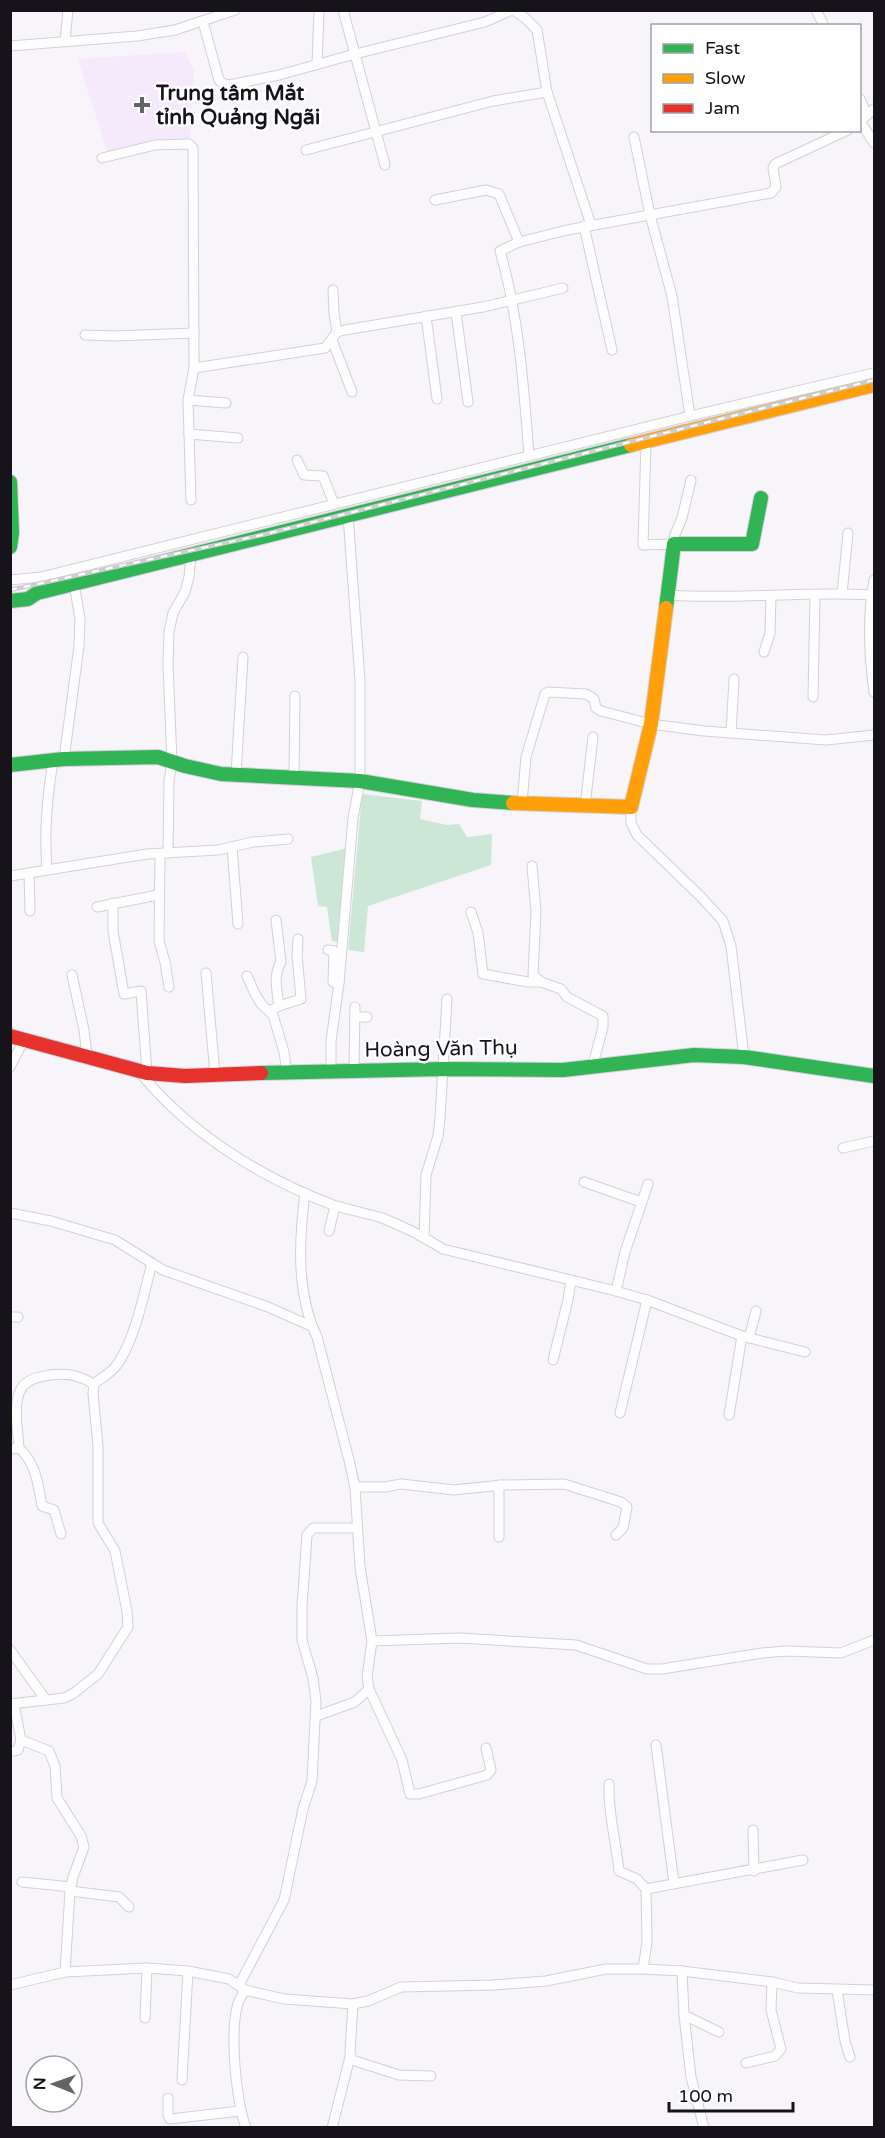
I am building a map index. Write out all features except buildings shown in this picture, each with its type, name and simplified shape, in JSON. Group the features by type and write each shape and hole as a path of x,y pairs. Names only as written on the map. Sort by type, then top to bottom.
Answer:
{"street":[{"path":"65,41 68,10"},
{"path":"10,46 137,36 175,30 235,10"},
{"path":"317,64 319,10"},
{"path":"343,10 384,165"},
{"path":"203,22 215,70 219,80 226,85 246,83 484,22 513,10 525,18 537,30 546,92 588,225 612,351"},
{"path":"816,10 823,24"},
{"path":"306,150 493,102 546,92"},
{"path":"865,117 874,143"},
{"path":"529,456 523,384 511,300 500,251 519,242 588,225 771,193 776,187 773,168 775,164 844,132"},
{"path":"634,137 650,215 672,296 690,416"},
{"path":"102,158 155,145 192,144 194,151 194,368 188,400 191,500"},
{"path":"435,200 486,190 499,194 519,242"},
{"path":"194,368 325,348 335,336 563,288"},
{"path":"333,290 335,336 352,392"},
{"path":"456,312 468,402"},
{"path":"426,316 437,399"},
{"path":"85,335 194,333"},
{"path":"10,580 41,577 690,416 874,373"},
{"path":"10,601 28,599 37,593 874,385"},
{"path":"188,400 226,403"},
{"path":"189,434 238,438"},
{"path":"646,442 643,545 752,544 761,498"},
{"path":"297,460 304,474 324,476 334,504"},
{"path":"691,480 682,518 674,537 651,724 631,807 631,823 637,835 723,921 731,946 744,1057"},
{"path":"10,482 10,547"},
{"path":"331,1071 331,1041 339,983 353,818 360,781 360,680 348,515"},
{"path":"842,594 848,533"},
{"path":"169,987 159,941 158,895 172,762 169,632 173,613 187,584 191,555"},
{"path":"874,580 871,595 874,692"},
{"path":"47,869 44,837 79,646 80,619 74,584"},
{"path":"666,595 871,595"},
{"path":"813,697 815,595"},
{"path":"764,652 770,633 771,596"},
{"path":"236,774 243,657"},
{"path":"731,733 734,679"},
{"path":"522,803 526,757 544,694 548,692 586,694 594,699 596,708 601,711 651,724 826,740 874,735"},
{"path":"294,777 295,696"},
{"path":"585,806 593,737"},
{"path":"10,765 59,760 158,757 212,772 360,781 473,800 631,807"},
{"path":"10,876 147,854 218,850 288,839"},
{"path":"232,847 238,924"},
{"path":"532,866 536,911 536,945 532,972 534,978 561,989 567,997 603,1016 603,1027 592,1068"},
{"path":"29,873 30,911"},
{"path":"97,907 158,895"},
{"path":"113,903 112,931 124,994 141,991 142,1071 153,1089 188,1123 208,1138 305,1193 335,1206 384,1219 424,1237 443,1249 616,1291 647,1300 745,1337 805,1352"},
{"path":"471,912 478,933 483,974 541,982"},
{"path":"276,920 281,962 276,981 275,1008 286,1072"},
{"path":"248,976 262,1005 275,1008 301,999 298,939"},
{"path":"328,950 334,951 333,982 339,983"},
{"path":"206,973 215,1074"},
{"path":"72,975 87,1056"},
{"path":"424,1237 426,1175 438,1136 447,999"},
{"path":"354,1071 355,1007"},
{"path":"355,1017 367,1017"},
{"name":"Hoàng Văn Thụ","path":"10,1035 142,1071 185,1076 443,1069 563,1070 694,1055 744,1057 874,1076"},
{"path":"10,1067 25,1038"},
{"path":"843,1148 874,1141"},
{"path":"584,1182 641,1202"},
{"path":"616,1291 625,1252 648,1185"},
{"path":"305,1193 300,1232 304,1299 311,1326 317,1337 355,1487 356,1528 372,1641 369,1689 402,1760 410,1794 418,1794 487,1775 491,1770 486,1748"},
{"path":"329,1231 335,1206"},
{"path":"10,1213 51,1221 115,1240 163,1270 268,1307 311,1326"},
{"path":"10,1752 18,1750 21,1740 12,1704 64,1698 87,1684 98,1674 128,1627 115,1551 98,1523 98,1446 93,1394 94,1384 116,1366 124,1351 142,1304 152,1263"},
{"path":"553,1360 572,1280"},
{"path":"620,1413 647,1300"},
{"path":"729,1415 745,1337 756,1311"},
{"path":"61,1534 54,1510 42,1506 36,1474 28,1456 15,1448 19,1394 23,1385 33,1380 60,1375 74,1376 94,1384"},
{"path":"355,1487 371,1488 401,1484 454,1490 500,1485 564,1484 621,1502 627,1507 623,1528 616,1535"},
{"path":"499,1537 500,1485"},
{"path":"246,2127 240,2111 234,2040 237,2006 242,1988 284,1900 301,1818 312,1781 316,1701 313,1678 302,1640 307,1535 313,1528 356,1528"},
{"path":"372,1641 460,1638 576,1645 648,1669 662,1669 770,1653 841,1653 874,1640"},
{"path":"10,1650 46,1700"},
{"path":"316,1716 355,1702 369,1689"},
{"path":"21,1740 49,1751 55,1766 56,1794 59,1804 83,1841 83,1852 70,1889 65,1972"},
{"path":"656,1745 674,1883"},
{"path":"609,1784 609,1814 619,1871 637,1879 646,1889 647,1942 643,1969"},
{"path":"753,1830 754,1871"},
{"path":"646,1889 754,1871 803,1860"},
{"path":"22,1882 119,1898 129,1907"},
{"path":"145,2018 147,1968"},
{"path":"10,1985 65,1972 147,1968 188,1971 229,1979 242,1988 284,1999 353,2004 368,2001 401,1987 535,1982 606,1969 643,1969 682,1971 772,1982 798,1988 874,1990"},
{"path":"182,2080 188,1971"},
{"path":"682,1971 691,2076 704,2127"},
{"path":"746,2063 775,2056 781,2049 771,2010 772,1982"},
{"path":"837,1990 845,2041 850,2057"},
{"path":"332,2127 350,2057 353,2004"},
{"path":"684,2015 719,2032"},
{"path":"350,2057 358,2063 399,2075 431,2076"},
{"path":"168,2098 170,2119 240,2111"}],"shaded area":[{"name":"Trung tâm Mắt tỉnh Quảng Ngãi","path":"185,52 194,71 190,140 108,155 78,59"}],"green space":[{"path":"362,794 422,801 420,819 447,825 459,824 467,837 492,834 491,865 368,906 364,952 348,950"},
{"path":"347,848 340,942 332,941 327,907 318,906 311,857"}],"railway":[{"path":"10,590 266,534 874,380"}],"traffic: fast":[{"path":"10,601 28,599 37,593 631,445"},
{"path":"10,482 12,533 10,547"},
{"path":"666,608 674,544 752,544 761,498"},
{"path":"10,765 64,759 158,757 221,774 360,781 473,800 513,803"},
{"path":"261,1073 443,1069 563,1070 694,1055 744,1057 874,1076"}],"traffic: slow":[{"path":"631,445 874,385"},
{"path":"513,803 631,807 651,724 666,608"}],"traffic: jam":[{"path":"10,1036 147,1073 185,1076 261,1073"}],"place":[{"name":"Trung tâm Mắt tỉnh Quảng Ngãi","path":"142,105"}]}
